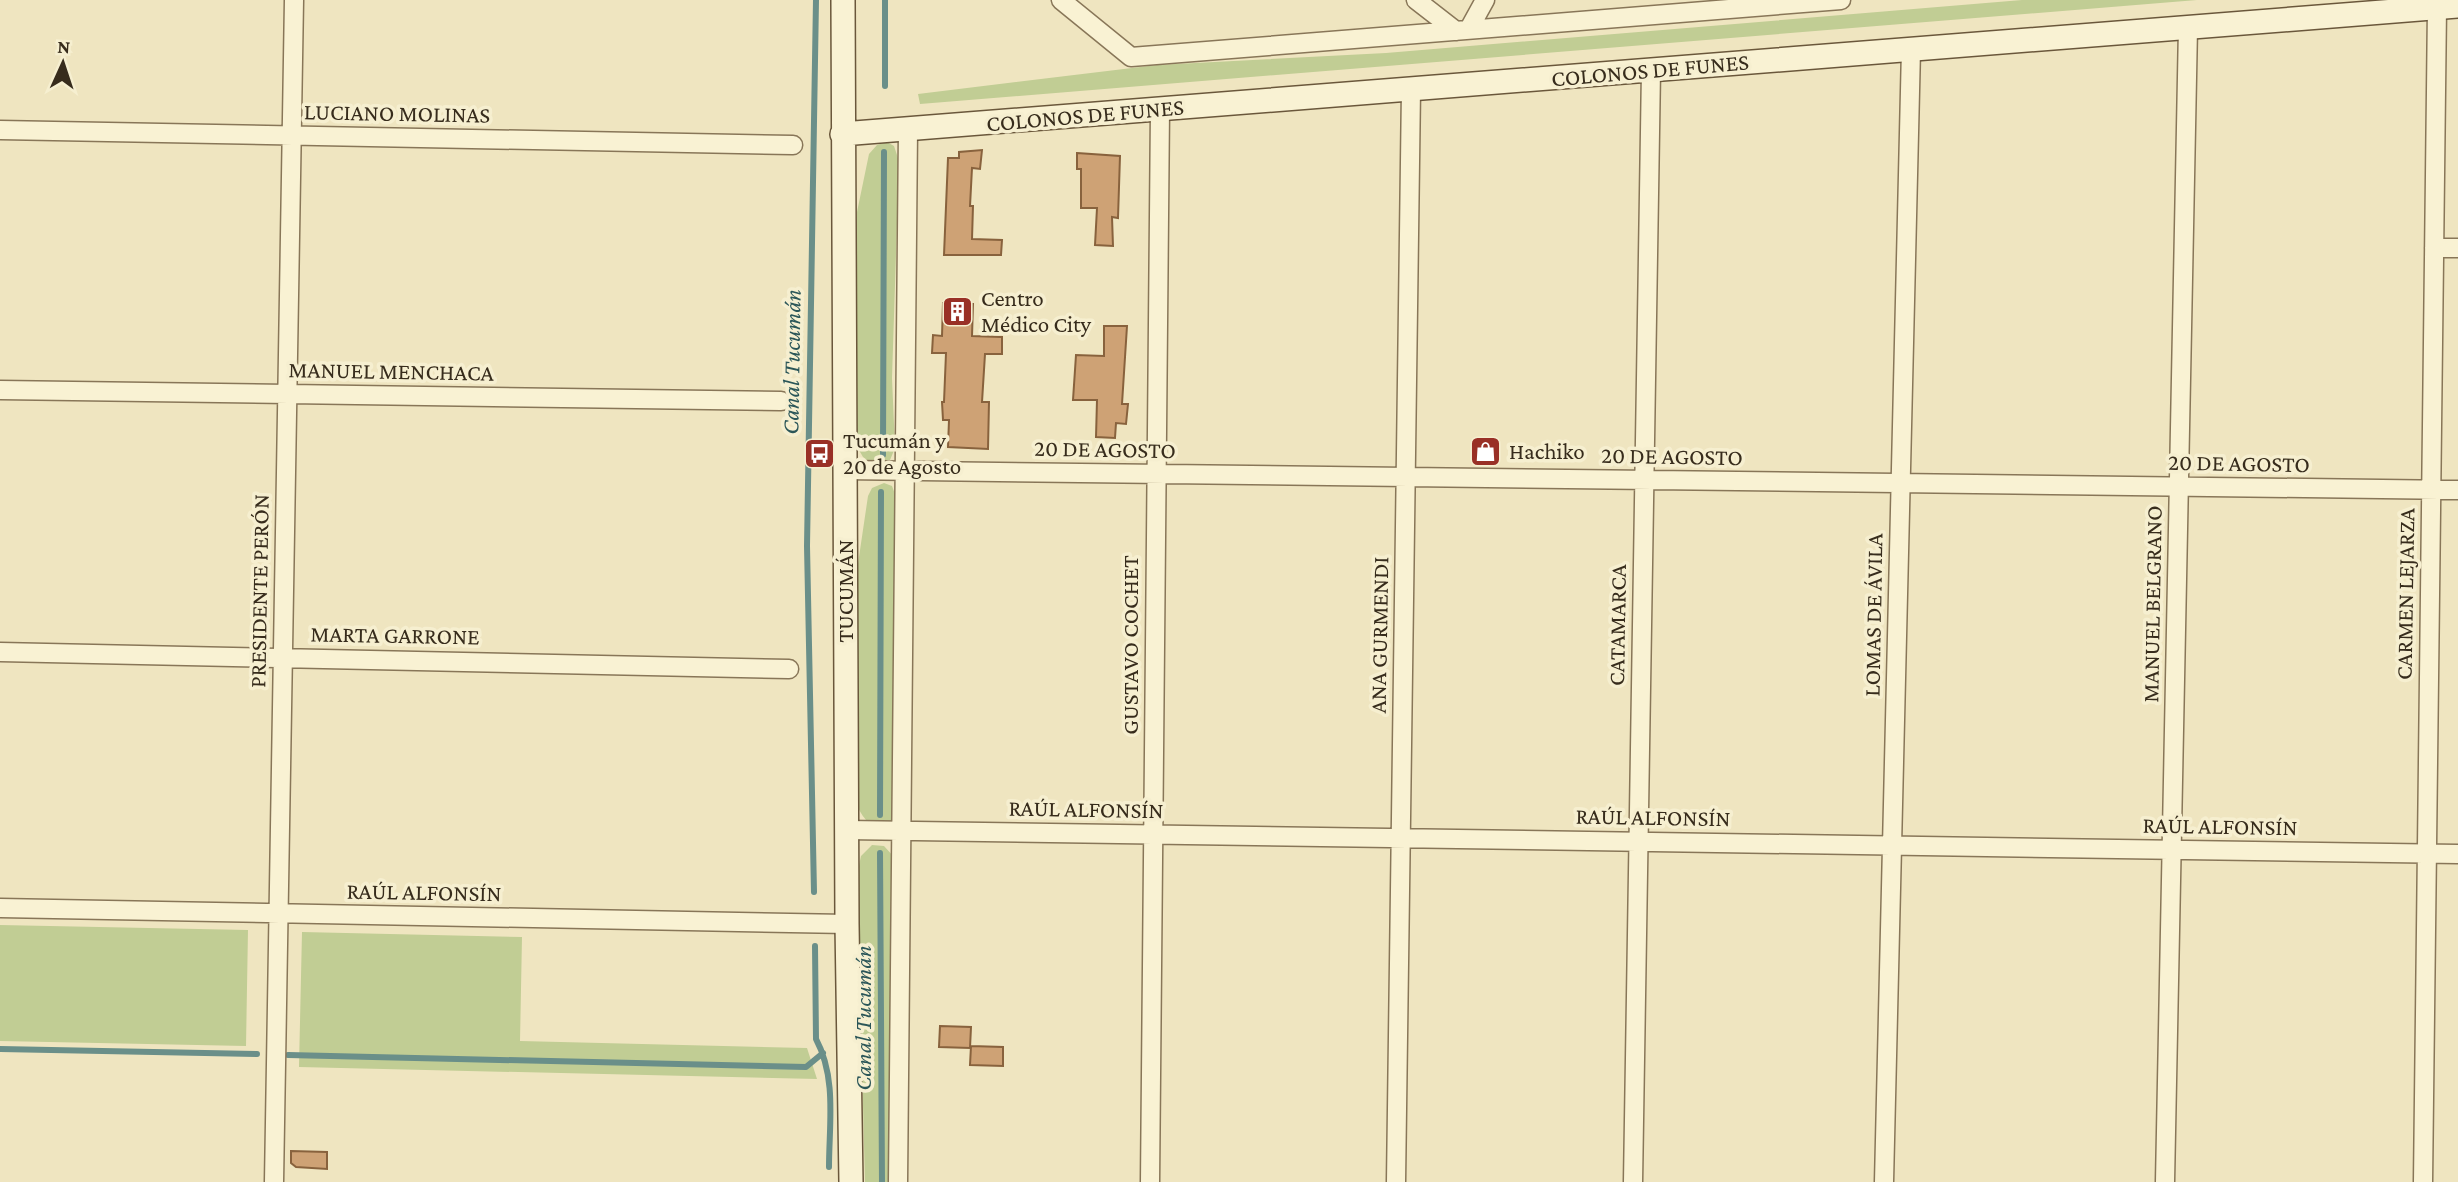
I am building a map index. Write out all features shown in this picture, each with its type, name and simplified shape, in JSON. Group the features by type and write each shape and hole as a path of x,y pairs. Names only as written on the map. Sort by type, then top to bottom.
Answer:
{"street":[{"name":"PRESIDENTE PERÓN","path":"274,1182 294,0"},
{"name":"TUCUMÁN","path":"843,0 850,1182"},
{"path":"1061,0 1131,57 1841,0"},
{"path":"1416,0 1463,30"},
{"path":"1463,30 1485,0"},
{"name":"COLONOS DE FUNES","path":"842,134 2447,6"},
{"name":"CARMEN LEJARZA","path":"2423,1182 2434,248 2447,6"},
{"name":"MANUEL BELGRANO","path":"2165,1182 2188,27"},
{"name":"LOMAS DE ÁVILA","path":"1885,1182 1911,49"},
{"name":"CATAMARCA","path":"1633,1182 1651,70"},
{"name":"ANA GURMENDI","path":"1396,1182 1411,89"},
{"name":"GUSTAVO COCHET","path":"1150,1182 1160,109"},
{"path":"898,1182 908,129"},
{"name":"LUCIANO MOLINAS","path":"0,130 793,145"},
{"path":"2434,248 2458,248"},
{"name":"MANUEL MENCHACA","path":"0,390 781,401"},
{"name":"20 DE AGOSTO","path":"844,470 2458,490"},
{"name":"MARTA GARRONE","path":"0,652 789,669"},
{"name":"RAÚL ALFONSÍN","path":"847,831 2458,854"},
{"name":"RAÚL ALFONSÍN","path":"0,908 847,924"}],"green space":[{"path":"2022,0 2197,0 920,104 918,94 1157,65 1386,53"},
{"path":"887,142 894,146 899,161 892,378 895,448 890,460 871,463 863,457 856,445 857,212 869,154 877,145"},
{"path":"884,483 892,486 895,494 893,821 875,826 866,820 856,803 855,584 868,496 872,488"},
{"path":"872,845 884,846 894,857 893,1182 865,1182 857,875 861,856"},
{"path":"0,925 248,930 246,1046 0,1041"},
{"path":"302,932 522,937 520,1041 807,1048 817,1079 299,1067"}],"building":[{"path":"982,150 980,169 972,168 972,239 1002,240 1001,255 944,255 948,158 959,158 959,152"},
{"path":"1077,153 1120,156 1118,218 1112,217 1113,246 1095,245 1097,208 1081,208 1081,169 1077,169"},
{"path":"943,303 973,304 972,336 1002,337 1002,354 985,354 982,402 989,402 988,449 948,447 949,420 943,420 942,402 946,353 932,353 933,335 942,336"},
{"path":"1104,326 1127,326 1122,404 1128,404 1126,424 1116,423 1115,438 1096,437 1097,400 1073,400 1076,355 1104,356"},
{"path":"940,1026 971,1027 970,1048 939,1047"},
{"path":"971,1046 1003,1047 1003,1066 970,1065"},
{"path":"291,1151 327,1152 327,1169 296,1167 291,1163"}],"waterway":[{"name":"Canal Tucumán","path":"814,892 807,546 816,0"},
{"name":"Canal Tucumán","path":"885,0 885,86"},
{"name":"Canal Tucumán","path":"883,455 884,152"},
{"name":"Canal Tucumán","path":"880,815 881,492"},
{"name":"Canal Tucumán","path":"880,853 882,1182"},
{"name":"Canal Tucumán","path":"815,946 816,1039 823,1054 829,1086 829,1167"},
{"path":"0,1049 257,1054"},
{"path":"288,1055 806,1067 823,1053"}],"place":[{"name":"Centro Médico City","path":"958,311"},
{"name":"Hachiko","path":"1486,451"},
{"name":"Tucumán y 20 de Agosto","path":"820,453"}]}
